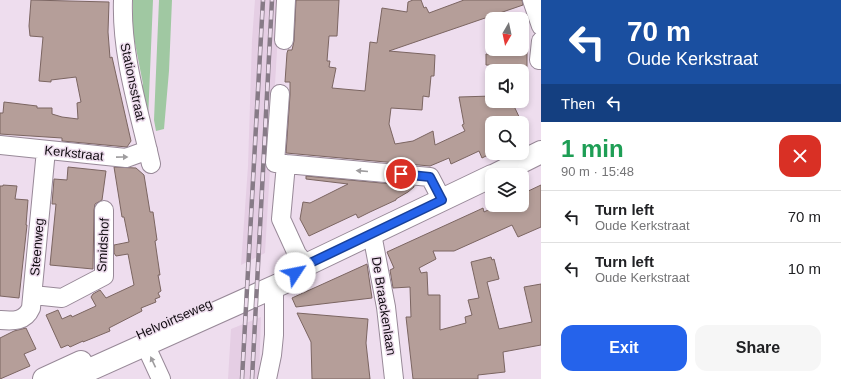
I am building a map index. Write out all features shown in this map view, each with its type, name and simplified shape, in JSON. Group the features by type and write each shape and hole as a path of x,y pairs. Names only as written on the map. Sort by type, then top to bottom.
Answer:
{"main road":[{"name":"Helvoirtseweg","path":"509,168 541,152"},
{"name":"Helvoirtseweg","path":"44,379 277,271 306,265 372,234 439,194 485,179"},
{"name":"Helvoirtseweg","path":"68,379 285,282 306,265"}],"street":[{"name":"Stationsstraat","path":"123,0 122,20 125,51 149,157"},
{"path":"284,40 286,0"},
{"path":"532,0 541,26"},
{"path":"541,41 539,60 541,60"},
{"path":"280,94 275,163 430,177 439,194"},
{"name":"Kerkstraat","path":"0,145 126,158 149,157"},
{"name":"Steenweg","path":"0,320 16,321 24,318 30,311 33,295 46,150"},
{"path":"286,164 281,219 297,254 306,265"},
{"name":"Smidshof","path":"33,295 62,298 104,276 104,210"},
{"name":"De Braackenlaan","path":"372,234 386,307 394,379"},
{"path":"267,379 274,335 274,286"},
{"path":"146,343 161,379"}],"shaded area":[{"path":"255,0 280,0 265,253 241,265 248,166 252,40"},
{"path":"261,317 259,379 228,379 231,329"}],"green space":[{"path":"133,0 153,0 148,120 139,91 143,84 133,33"},
{"path":"159,0 172,0 169,71 164,129 156,131 154,120"}],"building":[{"path":"31,0 109,2 108,32 110,58 112,57 131,141 127,147 62,141 62,138 0,134 0,113 3,113 4,102 37,106 37,108 52,108 52,114 78,119 77,103 81,102 76,77 51,80 51,82 39,81 43,37 30,36 29,26"},
{"path":"296,0 339,0 337,36 329,36 327,61 330,61 329,67 336,68 332,88 365,91 370,42 377,43 382,8 407,12 408,2 413,0 421,0 424,8 426,7 429,13 464,0 522,0 523,5 503,12 485,12 485,18 389,51 435,55 434,76 431,76 429,97 423,96 422,110 391,108 389,124 395,144 413,141 433,131 435,145 465,131 462,125 464,124 459,97 485,96 485,108 515,108 519,116 485,116 485,156 482,158 479,151 451,164 449,158 430,166 286,153 290,95 290,82 285,82 287,53 288,50 292,50 294,41"},
{"path":"486,56 527,56 527,64 486,64"},
{"path":"68,167 106,171 102,200 95,204 94,210 93,269 50,265 56,204 52,204 54,179 67,180"},
{"path":"114,167 136,168 144,175 150,212 153,212 157,240 155,241 160,275 158,275 161,291 158,293 160,297 155,299 156,302 141,308 142,311 109,328 110,331 70,347 68,345 61,348 46,315 58,310 62,319 71,315 72,317 96,306 91,297 100,290 106,298 134,285 128,254 116,256 114,253 114,245 129,242 124,217 122,217"},
{"path":"306,176 414,187 396,200 358,218 356,214 309,236 300,219 303,202 310,203 348,184 306,179"},
{"path":"541,185 541,227 518,237 512,225 454,251 433,251 436,259 419,268 421,273 427,272 428,295 440,295 440,330 466,323 465,317 472,315 468,300 479,298 471,262 491,257 492,260 494,259 499,279 487,282 499,329 532,322 524,287 541,284 541,345 503,352 505,372 478,375 478,379 413,379 406,317 411,317 410,287 393,288 390,270 394,268 387,252 483,208 484,212 529,212 529,191"},
{"path":"0,186 17,186 15,199 28,200 27,225 19,298 0,296"},
{"path":"367,264 372,298 296,307 292,298"},
{"path":"297,313 368,319 366,343 370,379 312,379 311,342"},
{"path":"26,328 36,349 24,354 30,366 0,379 0,338 14,331"}],"railway":[{"path":"242,379 263,0"},
{"path":"252,379 272,0"}],"route":[{"path":"295,273 306,265 442,200 430,177 401,174"}]}
